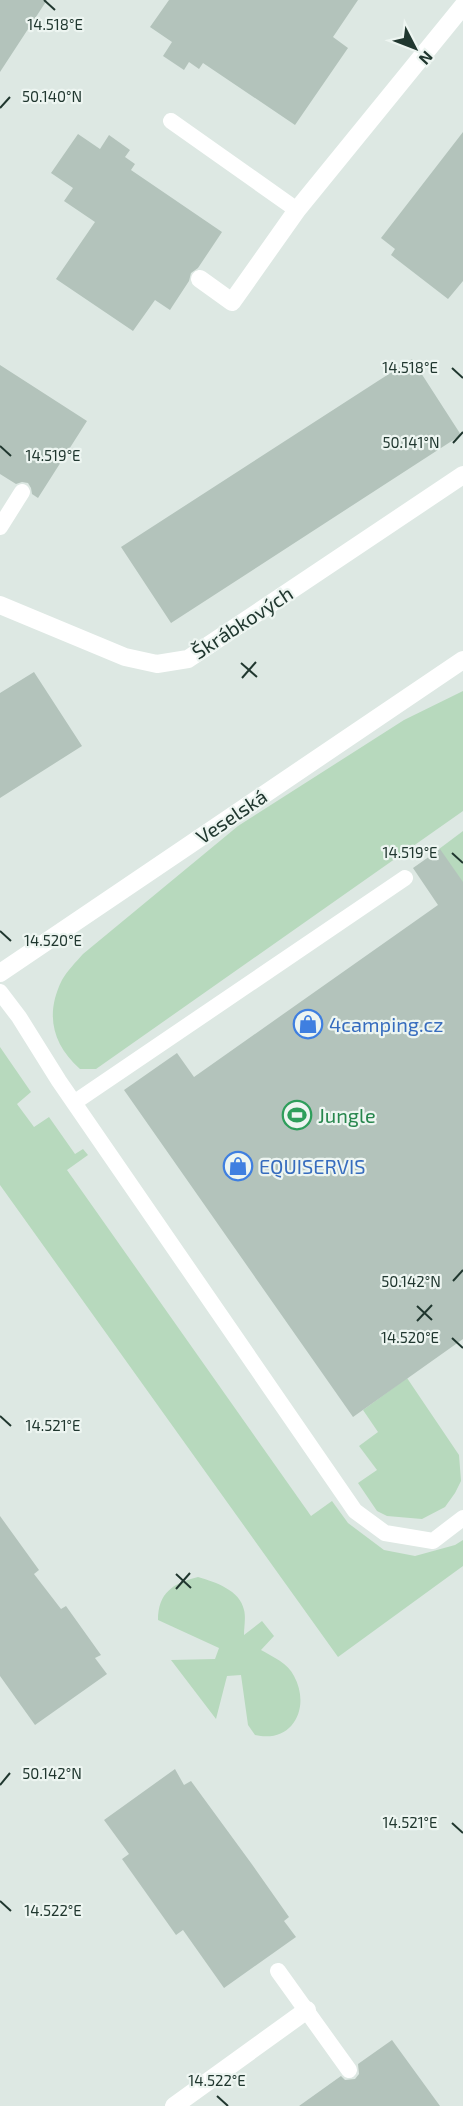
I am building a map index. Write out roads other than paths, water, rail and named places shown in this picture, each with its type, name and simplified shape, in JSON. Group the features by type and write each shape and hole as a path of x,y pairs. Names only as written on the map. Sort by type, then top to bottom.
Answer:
{"street":[{"path":"200,279 232,302 297,210 463,6"},
{"name":"Škrábkových","path":"0,605 125,657 157,663 188,659 463,476"},
{"name":"Veselská","path":"0,972 463,660"},
{"path":"174,2106 307,2010"}],"lane":[{"path":"171,121 297,210"},
{"path":"0,527 22,492"},
{"path":"75,1102 405,878"},
{"path":"0,992 355,1511 384,1533 433,1541 463,1518"},
{"path":"278,1971 349,2070"}],"place":[{"name":"4camping.cz","path":"308,1024"},
{"name":"Jungle","path":"297,1115"},
{"name":"EQUISERVIS","path":"238,1166"}]}
